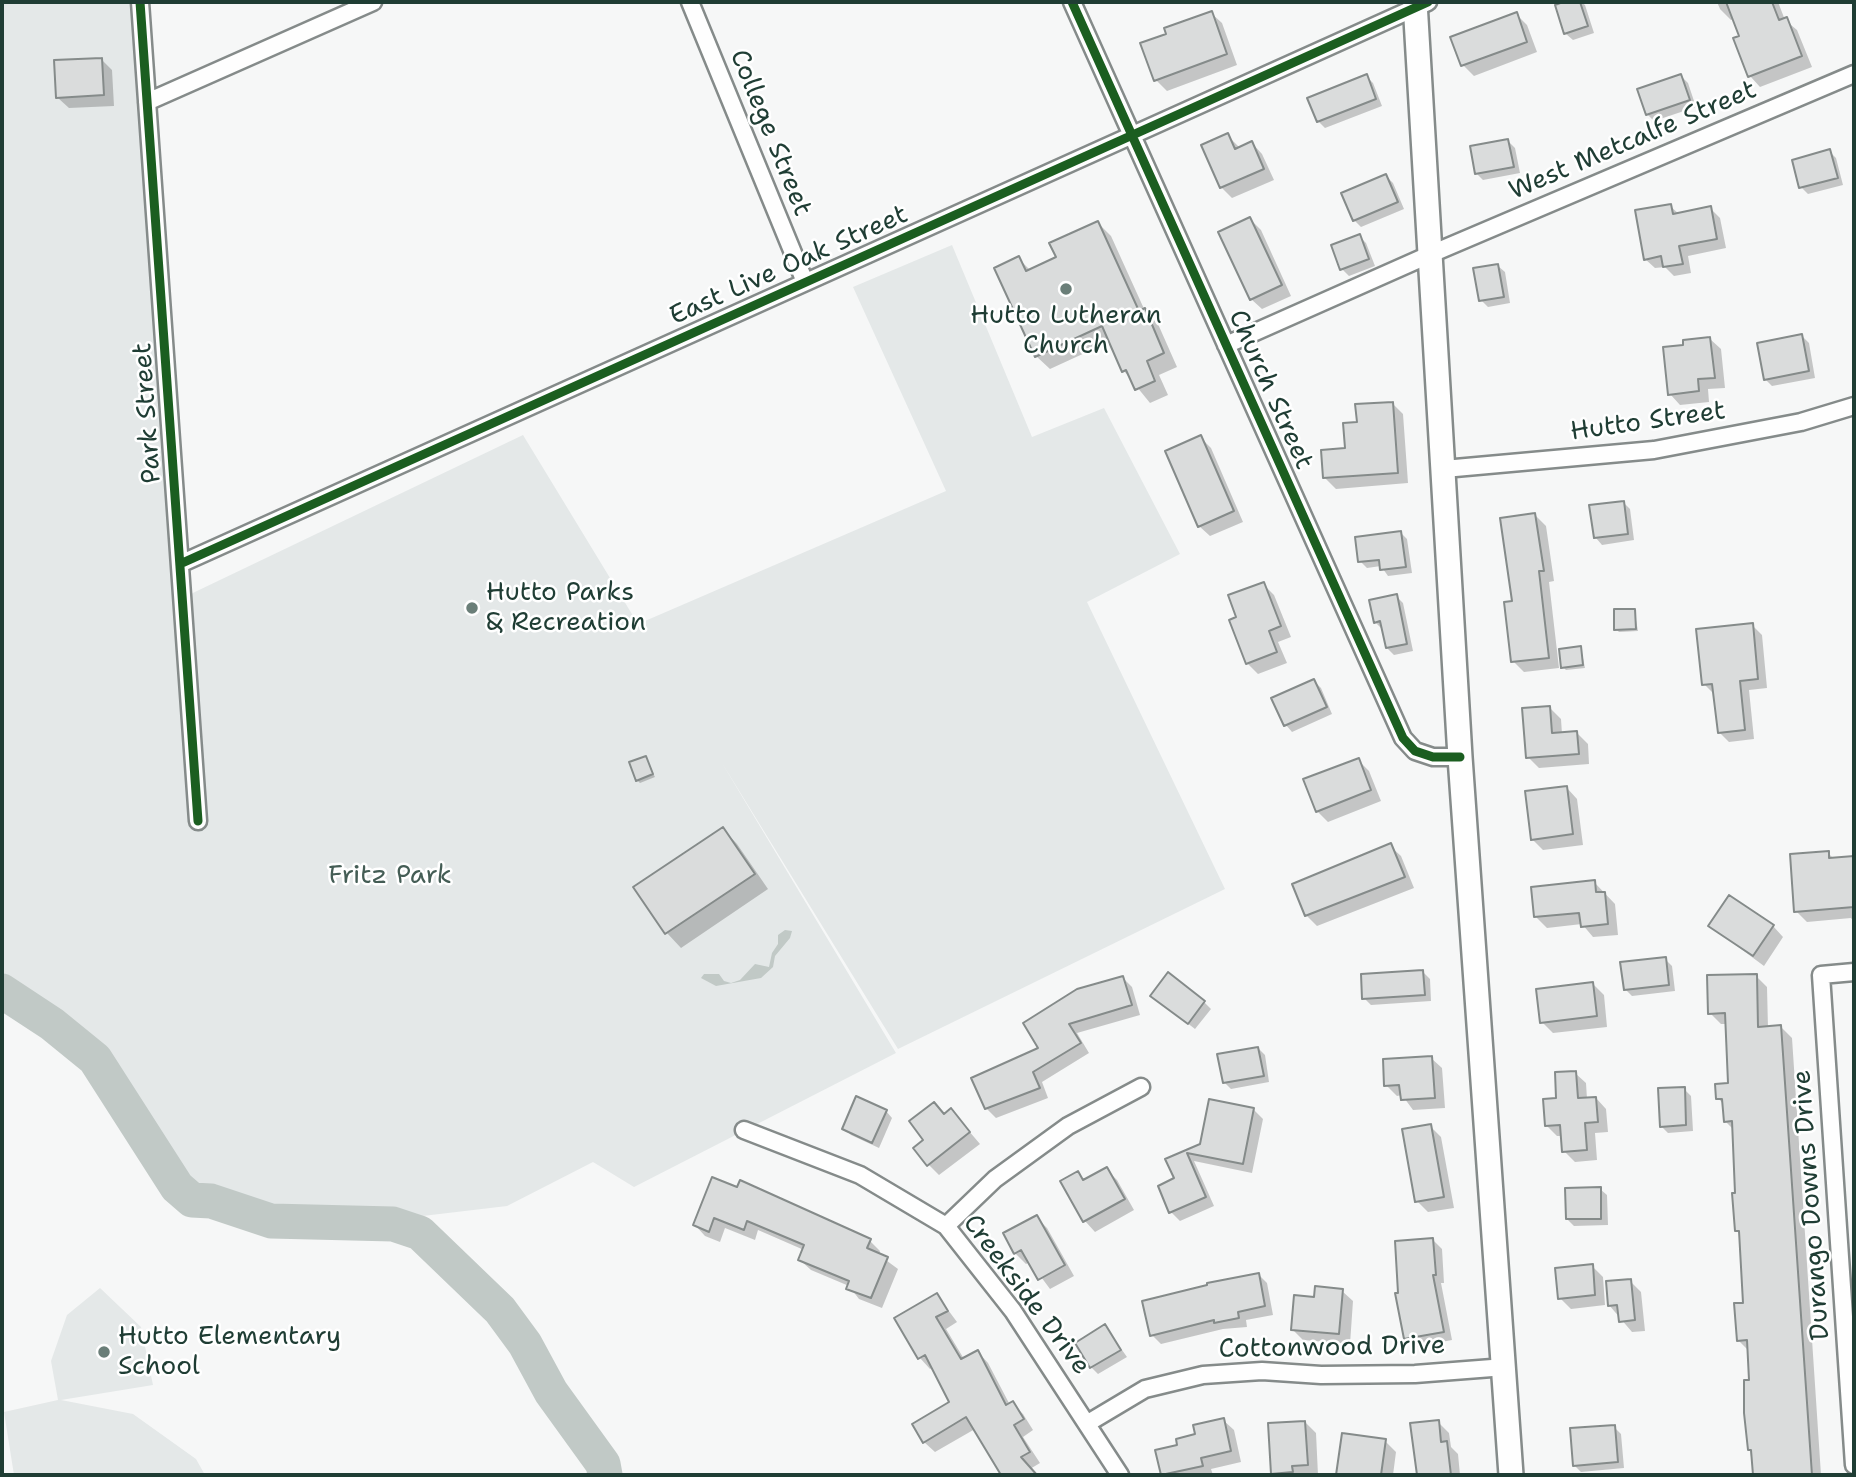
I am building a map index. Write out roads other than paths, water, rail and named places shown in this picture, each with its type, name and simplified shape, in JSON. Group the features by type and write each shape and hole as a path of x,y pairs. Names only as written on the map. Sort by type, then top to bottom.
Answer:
{"main road":[{"path":"1420,4 1431,254 1460,757 1511,1475"}],"street":[{"name":"Park Street","path":"140,2 198,821"},
{"path":"147,102 373,2"},
{"name":"Church Street","path":"1072,2 1130,136 1404,737 1415,751 1433,757 1460,757"},
{"name":"College Street","path":"692,3 805,282"},
{"name":"East Live Oak Street","path":"180,564 1420,4"},
{"name":"West Metcalfe Street","path":"1226,345 1431,254 1854,74"},
{"name":"Hutto Street","path":"1444,469 1654,450 1801,422 1854,406"},
{"name":"Durango Downs Drive","path":"1854,972 1821,975 1854,1465"},
{"path":"946,1226 995,1179 1068,1126 1141,1087"},
{"name":"Creekside Drive","path":"744,1130 860,1175 946,1226 1013,1311 1121,1475"},
{"path":"1837,1234 1854,1233"},
{"name":"Cottonwood Drive","path":"1088,1423 1145,1389 1203,1375 1262,1371 1321,1375 1415,1374 1505,1367"}],"waterway":[{"path":"2,991 52,1024 95,1059 177,1187 192,1200 211,1201 271,1221 393,1224 420,1233 500,1310 525,1344 551,1392 603,1464 605,1475"}],"place":[{"name":"Hutto Lutheran Church","path":"1066,289"},
{"name":"Hutto Parks & Recreation","path":"472,608"},
{"name":"Hutto Elementary School","path":"104,1352"}],"park label":[{"name":"Fritz Park","path":"390,876"}]}
